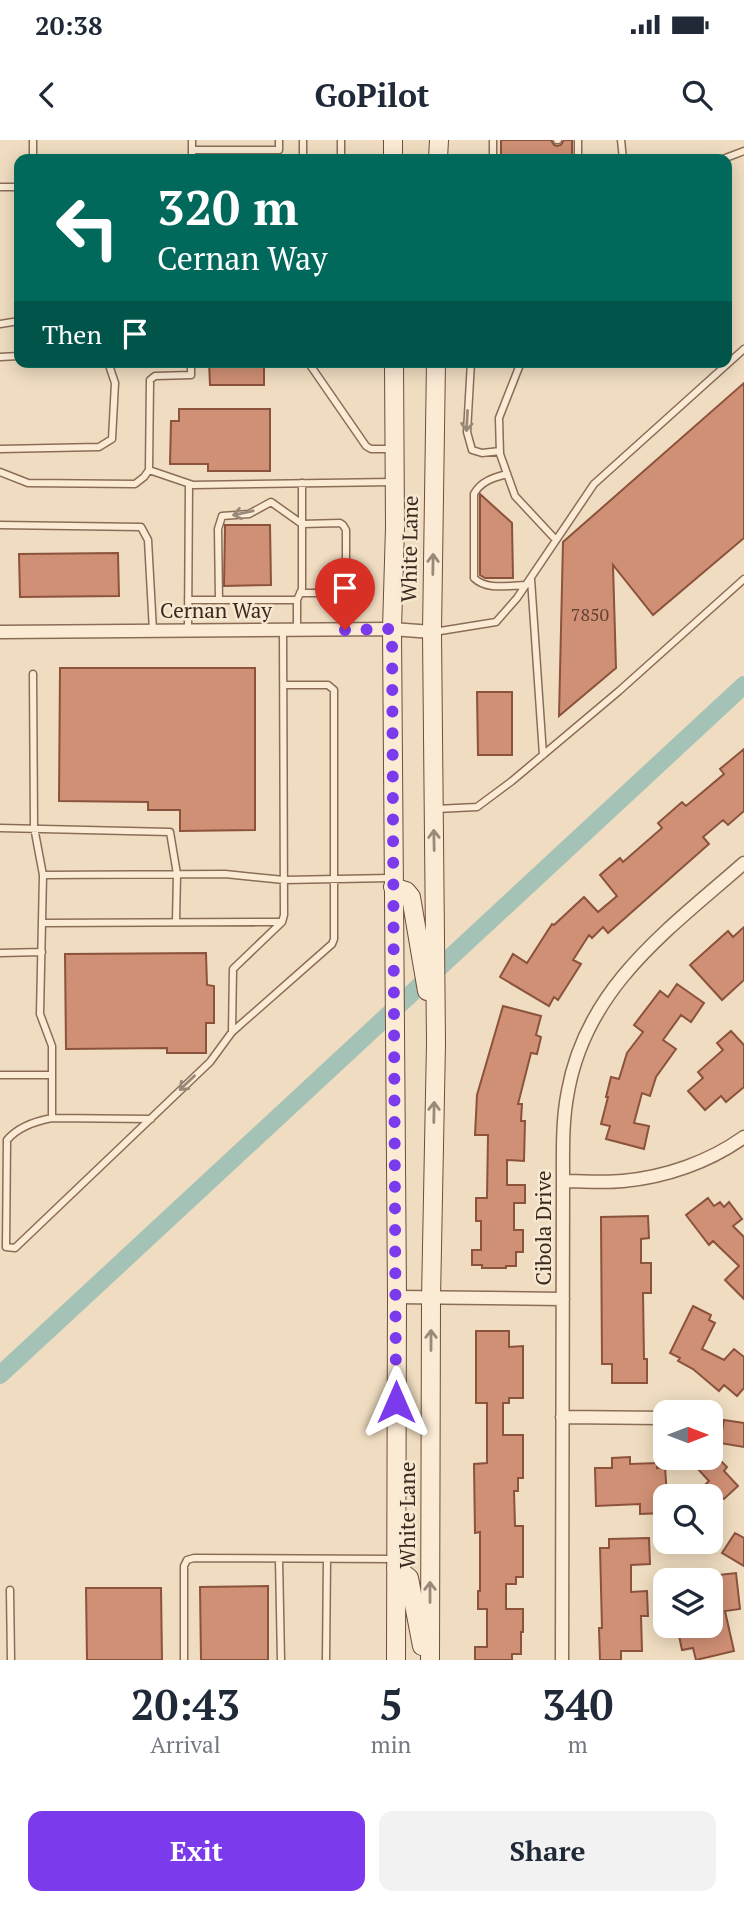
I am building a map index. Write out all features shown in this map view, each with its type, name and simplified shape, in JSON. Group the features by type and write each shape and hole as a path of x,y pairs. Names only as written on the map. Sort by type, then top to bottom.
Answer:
{"main road":[{"name":"White Lane","path":"394,368 392,629 397,1297 396,1660"},
{"name":"White Lane","path":"430,1660 431,1299 436,1043 432,632 436,368"},
{"path":"393,883 411,897 436,1043"},
{"path":"396,1564 409,1578 425,1660"}],"street":[{"name":"Cernan Way","path":"0,632 392,629 432,632"},
{"name":"Cibola Drive","path":"562,1660 563,1181 564,1120 568,1089 588,1028 622,975 643,952 744,863"},
{"path":"563,1181 621,1181 650,1177 692,1164 742,1143"},
{"path":"397,1297 563,1299"},
{"path":"562,1417 653,1418"}],"lane":[{"path":"192,140 192,154"},
{"path":"192,150 279,150 279,140"},
{"path":"0,449 99,447 112,439 115,383 110,368"},
{"path":"0,472 28,483 135,484 149,470 150,380 155,376 191,375 191,368"},
{"path":"313,368 366,446 371,449 394,449"},
{"path":"471,368 468,440 472,450 482,453 500,451"},
{"path":"519,368 499,418 500,451 515,496 556,540"},
{"path":"432,632 496,622 531,578 594,484 723,368"},
{"path":"149,470 189,484 395,482"},
{"path":"507,474 488,480 477,487 474,494 474,578 480,583 493,586 526,585"},
{"path":"188,631 189,484"},
{"path":"297,630 299,596 302,589 302,484"},
{"path":"188,600 219,600 299,596 344,591 344,525 302,524 271,502 248,514 222,516 218,528 219,600"},
{"path":"0,525 141,527 148,540 153,631"},
{"path":"531,578 543,755"},
{"path":"434,809 477,807 620,691 744,579"},
{"path":"232,1032 233,969 282,922 284,915 283,630"},
{"path":"33,674 34,827 43,875 40,1014 51,1042 52,1118"},
{"path":"151,1119 52,1118 35,1121 11,1136 7,1140 6,1247 15,1248 151,1119 210,1062 232,1032 332,944 334,690 328,685 284,685"},
{"path":"0,828 167,831 172,834 177,874 176,922"},
{"path":"43,875 225,874 284,880 333,879 393,883"},
{"path":"43,923 282,922"},
{"path":"0,953 42,952"},
{"path":"0,1074 52,1075"},
{"path":"279,1559 281,1660"},
{"path":"184,1660 184,1566 187,1560 327,1559 396,1564"},
{"path":"326,1660 327,1559"},
{"path":"10,1590 11,1660"}],"building":[{"path":"501,140 551,140 557,146 564,140 572,140 572,154 501,154"},
{"path":"209,368 264,368 264,385 210,385"},
{"path":"744,383 744,538 653,615 613,565 616,668 559,716 563,542"},
{"path":"179,409 270,409 270,471 208,471 208,464 170,464 171,421 179,421"},
{"path":"480,494 512,523 513,578 485,578 480,575"},
{"path":"225,525 270,525 271,585 224,586"},
{"path":"118,553 119,596 20,597 19,554"},
{"path":"60,668 255,668 255,830 180,831 180,810 148,810 148,802 59,801"},
{"path":"477,692 512,692 512,755 478,755"},
{"path":"744,749 744,811 728,825 723,820 703,837 709,844 608,933 603,927 592,938 589,935 573,960 581,964 558,1000 554,997 549,1006 500,977 513,954 527,963 552,924 584,897 598,912 617,896 600,875 620,858 623,862 662,828 658,823 682,802 686,806 724,774 720,769"},
{"path":"744,927 744,980 722,1000 690,965 728,931 733,937"},
{"path":"206,953 207,985 214,986 214,1023 206,1023 206,1053 167,1053 167,1048 66,1049 65,954"},
{"path":"677,984 704,1003 691,1022 681,1015 663,1040 676,1049 656,1077 650,1096 642,1093 634,1123 649,1126 644,1149 606,1139 610,1126 601,1124 611,1077 619,1079 627,1053 643,1032 634,1025 660,991 668,997"},
{"path":"503,1006 541,1016 536,1035 541,1037 537,1054 531,1053 518,1104 522,1104 521,1121 525,1121 524,1161 507,1160 507,1185 525,1185 525,1203 514,1203 514,1230 523,1230 523,1252 516,1252 516,1266 482,1268 482,1265 472,1265 472,1250 481,1250 481,1221 476,1221 476,1198 487,1198 488,1135 475,1135 477,1095"},
{"path":"731,1031 744,1045 744,1087 726,1102 721,1096 705,1110 688,1091 703,1078 698,1072 723,1050 717,1043"},
{"path":"708,1198 714,1206 720,1202 724,1207 729,1202 742,1219 733,1226 744,1237 744,1299 725,1280 739,1266 713,1241 709,1245 686,1215"},
{"path":"648,1216 649,1238 641,1239 641,1263 651,1263 651,1293 643,1293 647,1383 612,1383 612,1364 602,1364 601,1217"},
{"path":"693,1306 711,1315 709,1320 715,1323 702,1349 724,1360 734,1349 744,1357 744,1388 737,1396 724,1385 719,1391 693,1369 678,1361 680,1358 670,1353"},
{"path":"476,1331 509,1331 509,1347 523,1346 523,1398 509,1398 509,1403 503,1403 503,1435 523,1435 523,1478 518,1478 518,1491 514,1491 515,1526 523,1526 523,1577 516,1577 516,1584 506,1584 506,1609 523,1609 521,1654 512,1654 512,1660 475,1660 475,1647 487,1647 487,1609 478,1609 480,1532 475,1533 474,1464 487,1463 487,1403 476,1403"},
{"path":"724,1420 744,1423 744,1447 723,1444"},
{"path":"630,1457 630,1464 653,1463 653,1470 665,1470 666,1484 653,1484 653,1513 640,1514 640,1504 596,1506 595,1468 612,1468 612,1458"},
{"path":"723,1463 727,1467 724,1471 738,1486 724,1499 723,1484 706,1484 709,1481 699,1470 723,1470"},
{"path":"735,1533 744,1538 744,1566 723,1554"},
{"path":"649,1538 650,1564 631,1565 631,1592 647,1591 648,1616 641,1616 642,1651 621,1651 621,1660 600,1660 600,1548 609,1548 609,1539"},
{"path":"736,1573 740,1609 725,1611 734,1651 696,1660 693,1648 682,1650 679,1638 723,1638 723,1574"},
{"path":"268,1586 268,1660 201,1660 200,1587"},
{"path":"86,1588 161,1588 162,1660 87,1660"}],"waterway":[{"path":"0,1375 744,685"}],"route":[{"path":"345,630 392,629 396,1402"}]}
